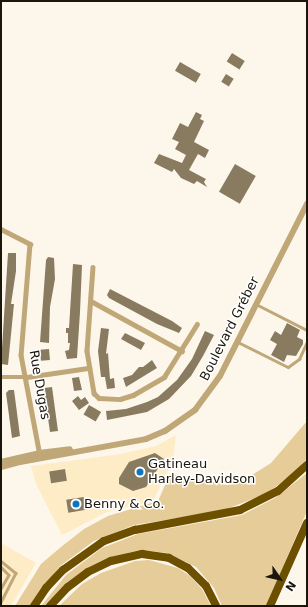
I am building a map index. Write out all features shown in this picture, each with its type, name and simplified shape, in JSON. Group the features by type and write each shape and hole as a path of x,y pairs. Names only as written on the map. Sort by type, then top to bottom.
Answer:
{"highway":[{"path":"34,606 57,576 96,545 135,530 240,510 272,494 307,465"},
{"path":"270,606 307,523"},
{"path":"50,606 68,586 88,572 111,561 142,554 169,558 188,568 206,586 216,606"}],"street":[{"name":"Boulevard Gréber","path":"1,462 40,455 122,445 165,431 195,410 216,384 236,341 307,204"},
{"name":"Rue Dugas","path":"1,229 30,244 21,347 40,455"},
{"path":"93,267 87,346 89,368 94,393 106,400 120,399 150,387 164,377 182,351 197,324"},
{"path":"91,301 182,351"},
{"path":"1,377 27,377 89,368"},
{"name":"Boulevard Gréber","path":"1,468 40,455"}],"lane":[{"path":"255,304 307,330"},
{"path":"236,341 288,367 299,359 307,342"},
{"path":"1,561 16,573 1,602"},
{"path":"1,567 9,575 1,589"}],"shaded area":[{"path":"307,421 307,459 290,476 266,494 221,511 134,525 94,541 60,566 30,606 15,606 41,564 84,529 108,516 158,501 170,474 227,485 244,480 271,463"},
{"path":"176,435 173,460 153,501 107,512 62,535 36,484 31,466 121,454 156,446"},
{"path":"307,473 307,511 266,606 222,606 214,588 196,567 167,553 150,551 131,552 112,558 47,606 41,606 66,575 102,548 138,534 242,515 275,498"},
{"path":"1,543 36,563 11,606 1,606"},
{"path":"149,560 178,568 190,576 202,589 211,606 59,606 82,584 101,573 135,561"}],"building":[{"path":"232,53 245,61 239,69 227,61"},
{"path":"180,62 201,74 196,83 175,71"},
{"path":"226,74 234,79 229,86 221,82"},
{"path":"196,112 202,115 200,119 204,121 194,142 209,150 205,158 198,154 189,170 206,179 204,182 207,187 197,181 194,184 181,178 174,169 172,172 154,163 159,154 182,163 186,155 175,149 179,142 172,139 180,123 188,127"},
{"path":"235,164 256,176 240,204 219,192"},
{"path":"8,253 16,253 16,271 11,304 14,304 8,365 1,364"},
{"path":"48,257 54,258 55,279 50,307 49,343 40,342 46,260"},
{"path":"73,264 82,265 80,312 77,358 67,359 65,351 69,350 70,343 68,343 68,333 66,333 66,328 69,328"},
{"path":"110,289 172,321 182,328 179,333 157,324 109,298 107,295"},
{"path":"287,323 300,330 297,337 303,340 303,344 296,356 287,355 284,362 271,355 277,344 270,340 275,331 281,335"},
{"path":"101,328 109,329 106,354 108,353 110,379 114,378 115,388 107,389 105,377 101,377 98,351"},
{"path":"205,331 214,335 203,356 191,376 169,399 147,412 107,420 106,411 126,409 147,402 158,397 177,380 192,359"},
{"path":"125,333 145,343 141,350 121,339"},
{"path":"49,349 50,360 41,361 40,350"},
{"path":"152,360 157,368 126,387 123,378 132,375 139,367 143,367"},
{"path":"79,377 82,390 74,391 72,378"},
{"path":"52,387 58,431 50,432 44,388"},
{"path":"9,390 14,390 20,436 12,438 6,393"},
{"path":"78,396 81,400 85,397 89,403 79,410 72,401"},
{"path":"89,405 101,412 96,422 84,415"},
{"name":"Gatineau Harley-Davidson","path":"155,453 164,459 146,487 133,491 119,484 119,478 129,462"},
{"path":"65,469 67,481 51,483 49,472"},
{"name":"Benny & Co.","path":"84,497 86,510 68,513 66,500"}],"place":[{"name":"Gatineau Harley-Davidson","path":"140,472"},
{"name":"Benny & Co.","path":"76,504"}]}
